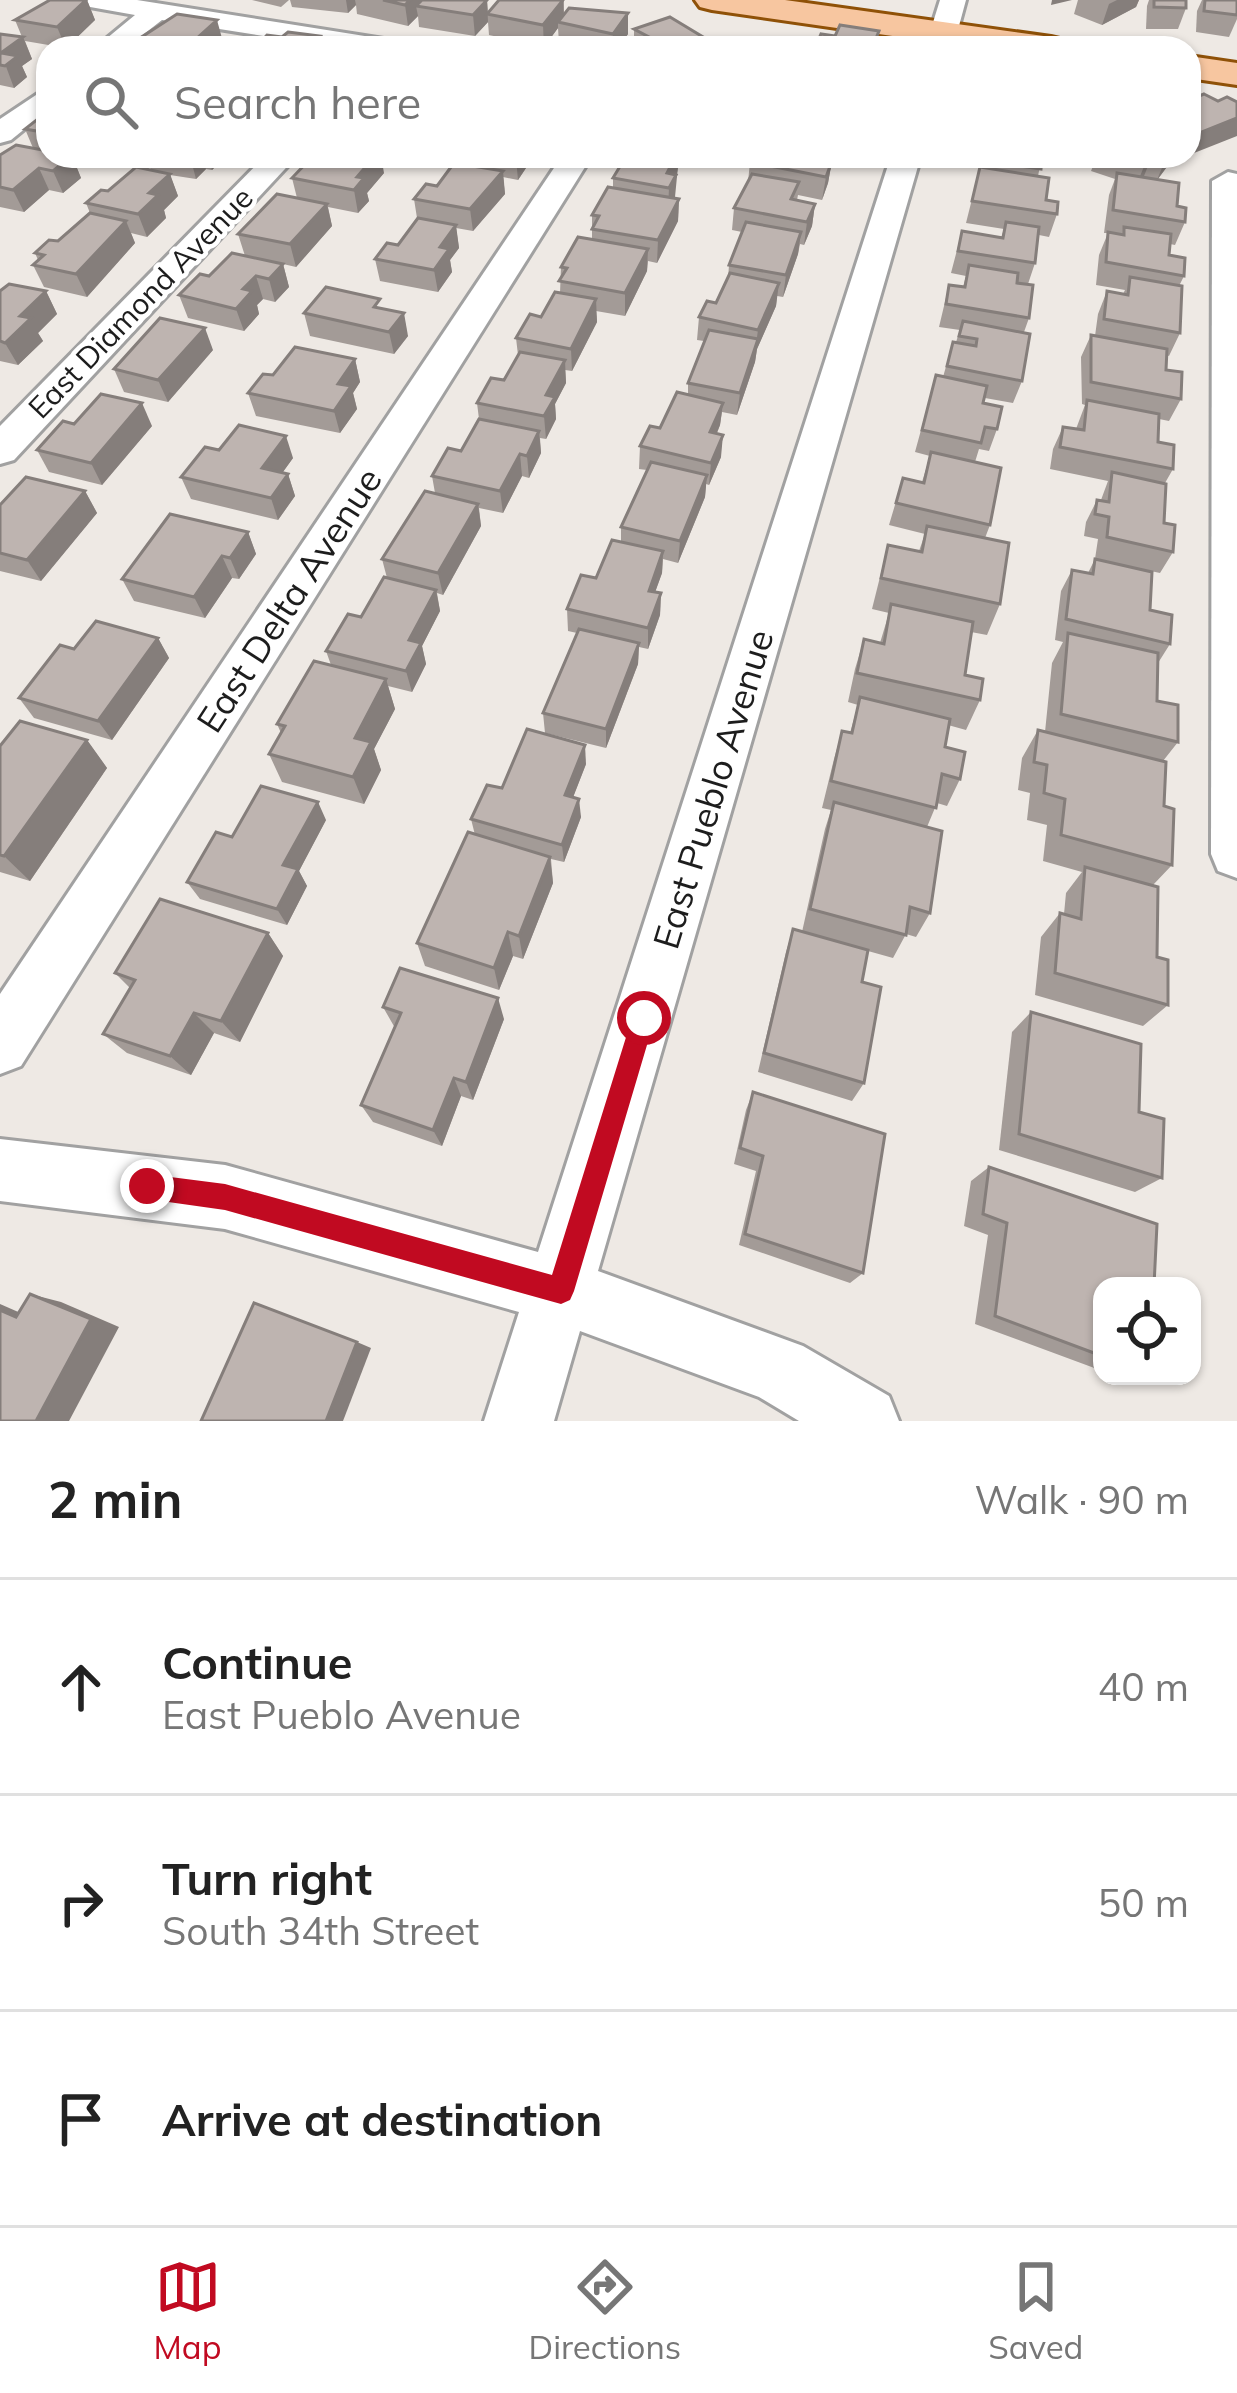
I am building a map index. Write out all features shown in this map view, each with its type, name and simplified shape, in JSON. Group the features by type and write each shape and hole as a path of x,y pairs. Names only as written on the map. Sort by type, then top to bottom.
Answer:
{"main road":[{"path":"712,0 990,36"},
{"path":"1201,69 1237,74"}],"street":[{"path":"88,0 312,36"},
{"path":"125,36 157,11"},
{"path":"0,134 36,106"},
{"name":"East Diamond Avenue","path":"0,450 270,168"},
{"name":"East Delta Avenue","path":"0,1045 569,168"},
{"name":"East Pueblo Avenue","path":"519,1421 902,168"},
{"path":"1233,182 1237,854"},
{"path":"0,1170 225,1197 561,1291 779,1370 864,1421"}],"building":[{"path":"50,0 86,0 57,27 15,20"},
{"path":"422,0 487,0 473,15 416,6"},
{"path":"499,0 563,0 543,25 487,14"},
{"path":"1154,0 1186,0 1186,8 1154,7"},
{"path":"1205,0 1237,0 1237,15 1204,11"},
{"path":"569,8 628,13 613,34 558,22"},
{"path":"177,14 217,20 199,36 143,36"},
{"path":"670,17 701,36 647,36 634,29"},
{"path":"840,25 879,31 877,36 835,36"},
{"path":"0,34 23,37 1,53 18,56 5,66 0,65"},
{"path":"1201,95 1237,102 1237,118 1201,132"},
{"path":"16,145 36,149 39,168 13,190 0,187 0,155"},
{"path":"135,168 170,174 149,193 158,195 138,214 86,203 101,190 108,191"},
{"path":"302,168 365,168 357,177 364,178 354,190 292,178"},
{"path":"450,168 503,171 470,209 414,199 426,184 437,186"},
{"path":"619,168 670,168 667,173 676,175 669,188 613,178"},
{"path":"780,168 829,168 826,177"},
{"path":"980,168 986,168 1049,178 1046,200 1058,202 1057,214 972,201"},
{"path":"1117,173 1179,183 1177,206 1186,208 1185,222 1113,210"},
{"path":"752,174 799,182 791,199 815,204 807,222 734,208"},
{"path":"608,187 679,199 658,240 592,229 599,216 592,215"},
{"path":"277,194 327,204 290,244 238,234"},
{"path":"90,213 126,221 76,274 33,265 44,255 35,253 49,240 58,241"},
{"path":"418,218 456,225 440,247 449,249 434,270 375,259 387,243 398,245"},
{"path":"746,222 801,232 786,275 729,265"},
{"path":"1006,222 1039,227 1035,263 958,251 962,231 1003,238"},
{"path":"1124,227 1171,234 1169,255 1185,258 1184,276 1106,262 1108,232 1124,235"},
{"path":"578,237 648,249 625,293 559,281 567,268 561,267"},
{"path":"232,253 283,264 269,279 256,276 243,289 252,291 236,309 179,295 200,274 209,276"},
{"path":"969,265 1018,273 1017,283 1033,285 1029,318 946,304 949,285 965,287"},
{"path":"730,273 779,283 758,330 699,317 707,301 716,303"},
{"path":"1130,277 1182,286 1180,333 1104,319 1107,291 1128,295"},
{"path":"9,284 46,291 20,316 31,318 5,343 0,341 0,291"},
{"path":"326,287 380,299 374,307 404,313 389,332 304,313"},
{"path":"555,292 596,299 571,349 516,338 530,314 541,317"},
{"path":"160,318 205,328 158,380 114,369"},
{"path":"963,321 1030,334 1022,381 947,366 953,342 976,346 977,339 959,336"},
{"path":"709,330 758,339 740,393 688,383"},
{"path":"1091,335 1167,349 1166,370 1182,372 1181,399 1091,382"},
{"path":"295,347 355,359 338,384 351,386 334,411 248,393 263,374 273,375"},
{"path":"520,352 565,360 546,395 555,397 544,416 477,403 491,378 504,380"},
{"path":"936,375 987,386 983,403 1002,407 997,429 985,427 981,443 922,430"},
{"path":"677,392 723,403 710,432 723,435 711,463 640,446 650,426 660,428"},
{"path":"101,394 142,403 91,463 37,450 63,421 74,424"},
{"path":"1087,400 1159,414 1158,442 1174,445 1173,469 1060,447 1063,427 1084,430"},
{"path":"479,419 539,431 500,491 432,476 448,448 461,451"},
{"path":"239,425 286,436 262,468 288,474 271,498 181,477 205,447 219,450"},
{"path":"931,452 1001,468 990,525 896,503 903,478 924,483"},
{"path":"651,462 707,475 680,541 621,527"},
{"path":"1112,472 1166,484 1164,523 1175,525 1173,552 1107,537 1109,517 1095,514 1097,500 1109,502"},
{"path":"26,477 85,491 27,560 0,553 0,505"},
{"path":"425,491 478,504 438,573 382,559"},
{"path":"170,514 248,532 230,558 222,556 194,597 122,579"},
{"path":"927,526 1009,543 1000,604 881,578 888,545 922,552"},
{"path":"612,540 663,551 649,591 661,593 648,628 567,609 581,575 596,578"},
{"path":"1095,559 1152,572 1150,610 1172,615 1170,644 1066,619 1072,570 1093,574"},
{"path":"384,577 436,590 409,640 421,643 406,671 326,651 348,614 361,617"},
{"path":"891,604 973,622 965,675 983,679 980,700 857,673 864,639 884,644"},
{"path":"96,621 158,638 98,721 19,698 60,645 74,649"},
{"path":"579,629 639,643 606,729 543,713"},
{"path":"1068,633 1158,653 1157,701 1178,705 1178,742 1061,714"},
{"path":"314,661 386,679 355,738 371,742 353,777 269,754 285,726 277,724"},
{"path":"860,697 950,719 945,747 965,752 960,779 942,774 936,808 831,781 842,731 852,733"},
{"path":"20,721 87,740 4,856 0,855 0,746"},
{"path":"527,729 585,745 565,795 579,799 562,845 471,819 487,785 502,788"},
{"path":"1038,730 1166,762 1164,806 1174,809 1172,865 1061,835 1065,799 1044,793 1047,765 1034,762"},
{"path":"261,786 318,802 283,865 298,869 277,909 187,882 216,832 232,837"},
{"path":"834,802 942,831 930,913 910,907 906,935 810,909"},
{"path":"468,832 550,857 519,936 508,932 494,968 417,943"},
{"path":"1085,867 1158,887 1157,957 1168,960 1168,1005 1055,973 1060,913 1081,919"},
{"path":"160,899 268,933 221,1021 194,1013 170,1056 103,1034 135,980 115,973"},
{"path":"793,929 868,950 862,982 881,987 864,1083 764,1053"},
{"path":"400,968 498,998 466,1082 454,1078 433,1130 361,1105 401,1013 383,1007"},
{"path":"1031,1012 1141,1044 1139,1112 1164,1119 1162,1178 1019,1134"},
{"path":"753,1092 885,1134 863,1273 745,1234 763,1156 740,1148"},
{"path":"989,1167 1157,1224 1154,1277 1093,1277 1093,1353 995,1316 1007,1223 983,1214"},
{"path":"30,1294 91,1319 36,1421 0,1421 0,1310 16,1317"},
{"path":"254,1303 357,1342 326,1421 201,1421"}],"route":[{"path":"147,1186 225,1197 561,1291 644,1018"}]}
